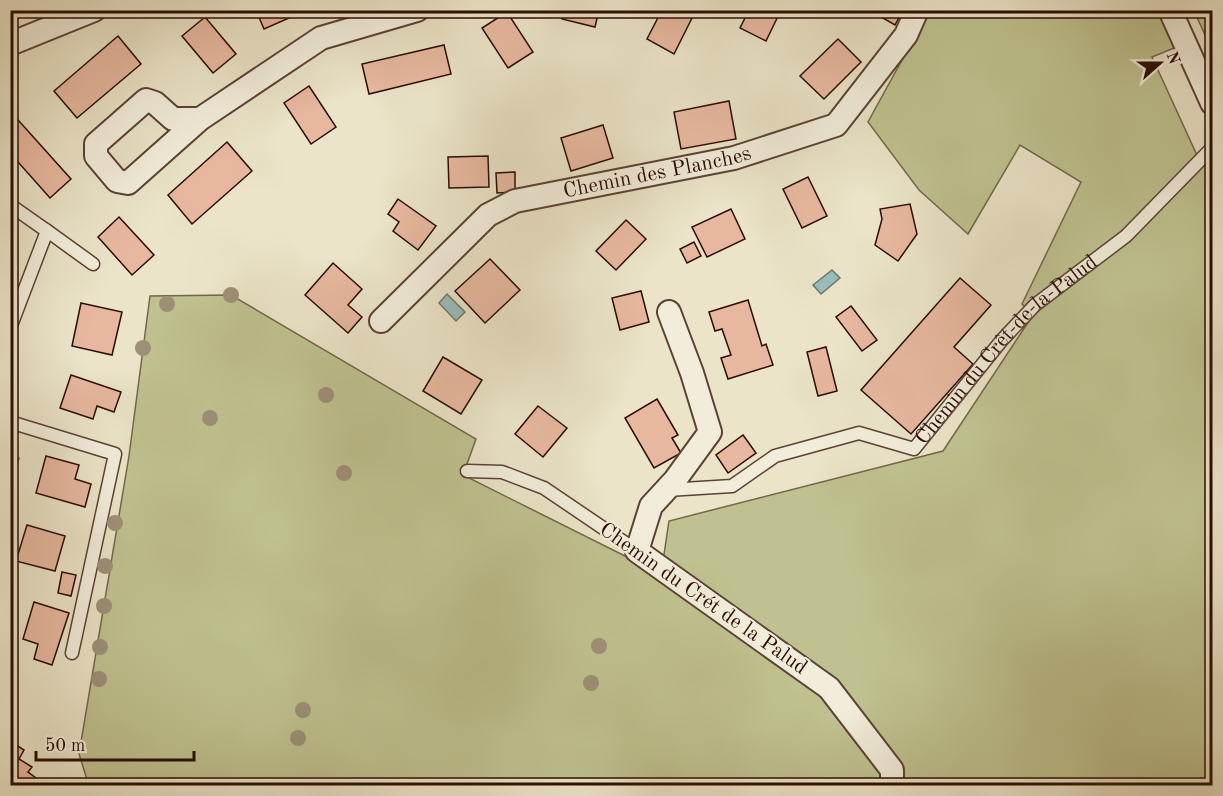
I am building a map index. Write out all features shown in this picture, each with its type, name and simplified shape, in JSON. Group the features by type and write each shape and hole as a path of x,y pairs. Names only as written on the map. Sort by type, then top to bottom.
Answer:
{"street":[{"path":"10,44 94,10"},
{"path":"200,119 321,38 417,10"},
{"name":"Chemin des Planches","path":"381,321 488,215 515,201 734,158 836,124 906,35 917,10"},
{"path":"1170,10 1212,103"},
{"path":"637,551 651,507 710,432 692,373 669,312"},
{"name":"Chemin du Crét de la Palud","path":"637,551 829,688 891,771 892,786"}],"lane":[{"name":"Chemin du Crêt-de-la-Palud","path":"666,490 732,486 775,456 860,434 914,449 1002,340 1035,305 1126,236 1212,148"},
{"path":"10,205 93,264"},
{"path":"10,328 46,230"},
{"path":"10,422 115,454 72,653"},
{"name":"Chemin du Crét de la Palud","path":"467,471 502,472 544,488 637,551"}],"green space":[{"path":"929,11 1160,11 1174,48 1152,57 1196,153 1212,167 1212,785 89,786 79,754 129,456 150,296 231,295 476,439 463,475 661,574 669,521 943,451 1033,315 1022,304 1081,182 1020,145 968,234 919,190 868,122"},
{"path":"1194,11 1212,11 1212,50"}],"water":[{"path":"832,270 840,278 821,294 813,285"},
{"path":"447,294 465,312 456,321 439,303"},
{"path":"11,456 19,458 12,487 11,487"}],"building":[{"path":"256,10 307,10 264,29"},
{"path":"564,10 599,10 595,27 562,19"},
{"path":"662,10 682,10 693,16 674,54 647,39"},
{"path":"749,10 781,10 766,41 740,28"},
{"path":"869,10 903,10 895,25"},
{"path":"507,12 533,52 508,68 482,28"},
{"path":"205,17 236,54 213,73 182,36"},
{"path":"118,36 141,64 77,118 54,91"},
{"path":"838,39 861,62 824,99 800,76"},
{"path":"444,45 451,74 369,94 362,64"},
{"path":"309,86 336,127 311,144 284,103"},
{"path":"729,101 736,139 681,149 674,112"},
{"path":"10,111 71,179 50,198 10,153"},
{"path":"603,125 613,158 571,171 561,138"},
{"path":"227,142 252,171 192,224 168,195"},
{"path":"488,156 489,187 449,188 448,157"},
{"path":"515,172 515,192 497,193 496,173"},
{"path":"808,177 827,216 802,228 783,189"},
{"path":"398,199 436,226 418,250 393,231 399,222 388,214"},
{"path":"910,204 917,234 898,261 875,245 882,219 880,209"},
{"path":"731,209 745,239 707,257 692,227"},
{"path":"119,217 154,255 132,275 98,237"},
{"path":"626,220 646,239 616,270 596,251"},
{"path":"694,242 701,256 687,263 680,249"},
{"path":"490,259 520,290 485,323 455,291"},
{"path":"333,263 362,289 348,305 362,317 348,333 305,295"},
{"path":"960,278 991,305 954,347 973,364 911,434 861,390"},
{"path":"641,291 649,322 620,330 612,298"},
{"path":"748,300 762,346 766,344 773,365 728,379 721,358 731,355 722,329 715,331 709,312"},
{"path":"81,303 122,312 112,355 72,346"},
{"path":"851,306 877,340 862,351 836,317"},
{"path":"826,347 837,391 818,396 807,352"},
{"path":"443,357 482,380 461,414 423,391"},
{"path":"71,375 121,392 114,412 97,406 93,419 60,408"},
{"path":"657,399 678,435 672,438 681,453 654,468 625,418"},
{"path":"538,406 567,428 543,457 515,434"},
{"path":"743,435 756,453 728,473 716,455"},
{"path":"46,456 79,465 75,479 91,484 85,507 36,493"},
{"path":"27,525 65,536 55,571 16,561"},
{"path":"62,572 76,575 71,596 58,593"},
{"path":"34,602 69,613 52,665 34,659 38,644 23,639"},
{"path":"10,741 24,750 19,759 32,767 28,772 47,786 10,786 13,774 10,772"}]}
